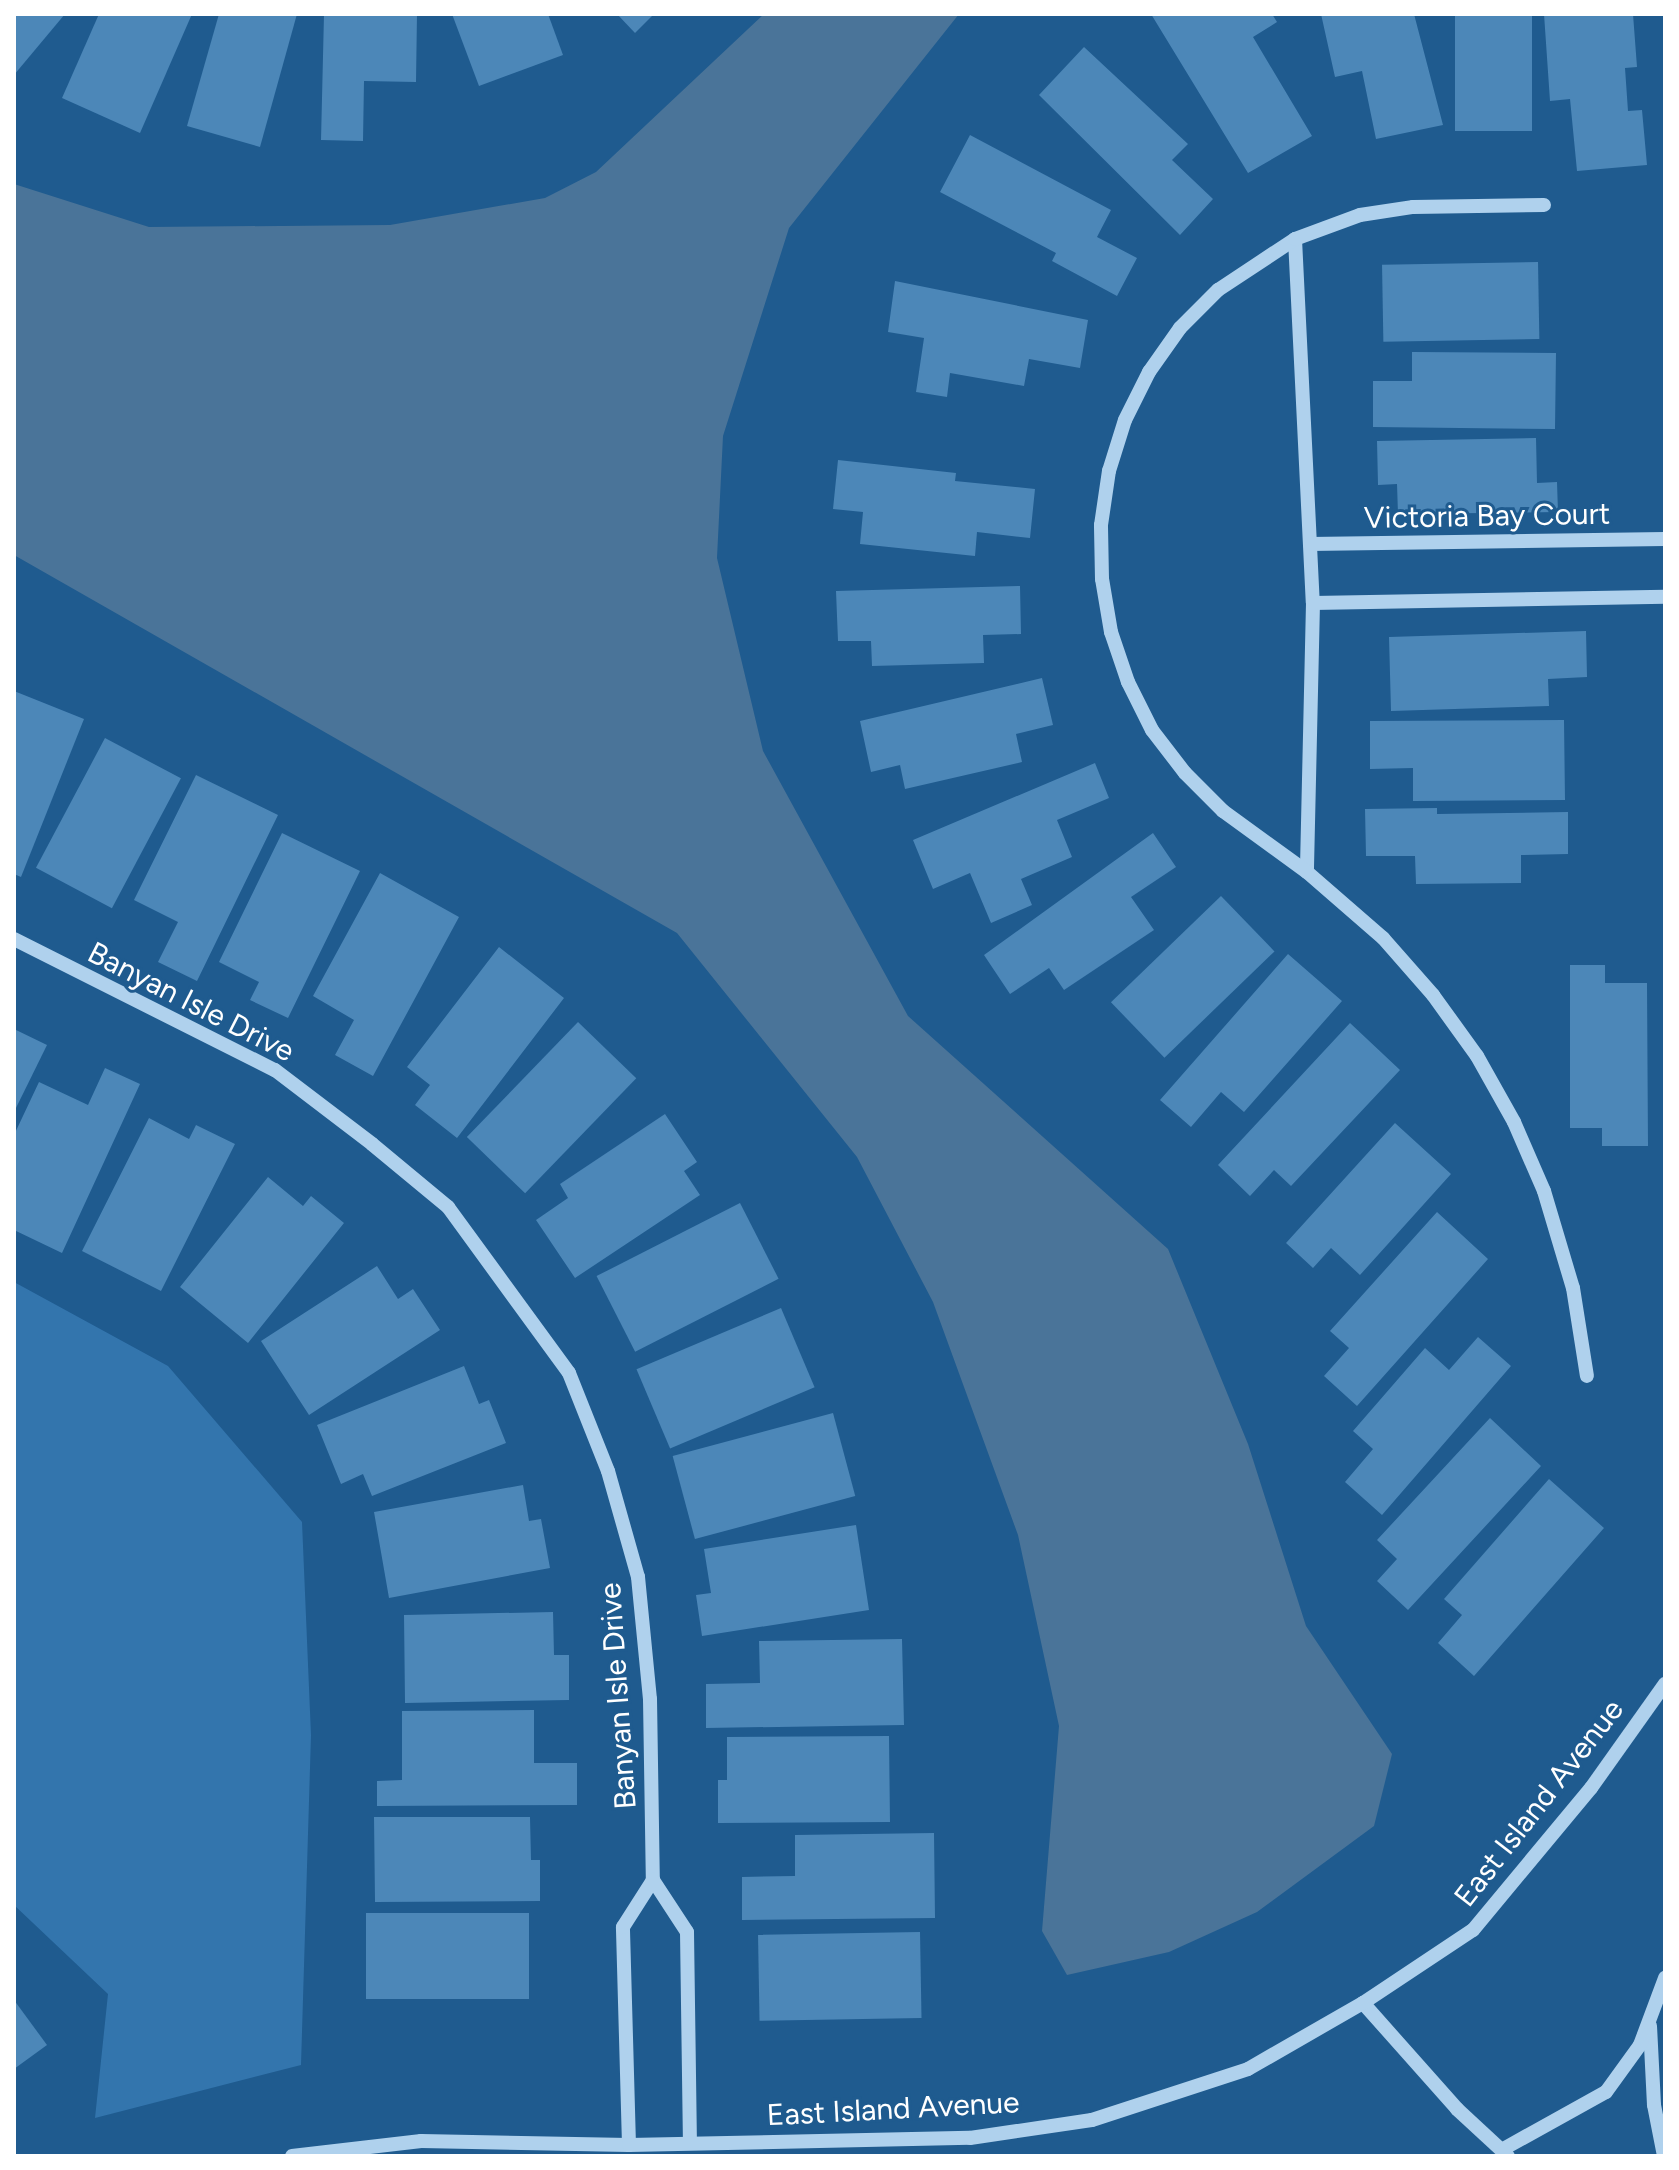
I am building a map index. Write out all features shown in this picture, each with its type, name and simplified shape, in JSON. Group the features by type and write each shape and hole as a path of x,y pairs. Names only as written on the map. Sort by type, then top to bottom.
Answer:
{"street":[{"path":"1544,205 1413,207 1360,215 1295,239 1218,290 1180,328 1149,372 1125,420 1109,471 1101,525 1102,579 1115,645 1152,730 1185,773 1223,811 1307,872 1383,938 1433,995 1477,1056 1514,1122 1544,1191 1573,1288 1587,1376"},
{"path":"1295,239 1313,603 1307,872"},
{"name":"Victoria Bay Court","path":"1310,544 1665,539"},
{"path":"1313,603 1665,597"},
{"name":"Banyan Isle Drive","path":"14,939 275,1070 372,1144 448,1207 569,1373 608,1471 638,1577 650,1699 653,1880"},
{"name":"East Island Avenue","path":"292,2156 421,2141 629,2145 970,2138 1092,2120 1248,2069 1363,2003 1473,1930 1591,1788 1665,1684"},
{"path":"629,2145 623,1927 653,1880 687,1932 690,2143"},
{"path":"1363,2003 1457,2109 1506,2152 1606,2092 1632,2061 1650,2025 1665,1978"},
{"path":"1650,2025 1654,2105 1664,2156"}],"shaded area":[{"path":"764,14 959,14 789,228 723,436 717,558 763,751 908,1016 1168,1249 1248,1444 1306,1626 1392,1754 1374,1826 1257,1912 1169,1952 1067,1975 1042,1931 1059,1726 1018,1535 933,1302 857,1157 677,933 14,555 14,184 149,227 390,225 545,198 596,172"},
{"path":"14,1282 168,1366 302,1522 311,1735 301,2065 95,2118 108,1994 14,1905"}],"building":[{"path":"14,14 65,14 14,75"},
{"path":"99,14 192,14 140,133 62,98"},
{"path":"219,14 297,14 260,147 187,126"},
{"path":"324,14 417,14 416,82 364,81 363,141 321,140"},
{"path":"452,14 548,14 563,55 479,86"},
{"path":"617,14 654,14 635,33"},
{"path":"1151,14 1272,14 1277,22 1253,37 1312,136 1248,173"},
{"path":"1321,14 1414,14 1443,125 1376,139 1362,71 1335,77"},
{"path":"1455,14 1532,14 1532,131 1455,131"},
{"path":"1544,14 1633,14 1637,67 1625,68 1628,111 1642,110 1647,165 1577,171 1570,99 1550,101"},
{"path":"1084,47 1188,144 1172,160 1213,199 1180,235 1039,95"},
{"path":"970,135 1111,210 1097,237 1137,258 1117,296 1052,261 1056,253 940,192"},
{"path":"1538,262 1539,339 1383,342 1382,265"},
{"path":"895,281 1088,320 1080,368 1029,359 1024,386 950,373 947,397 916,392 924,338 888,332"},
{"path":"1412,352 1556,353 1555,429 1373,427 1373,381 1412,381"},
{"path":"1536,438 1537,483 1557,482 1558,512 1398,514 1397,484 1378,485 1377,441"},
{"path":"838,460 956,473 955,481 1035,489 1030,538 977,532 975,556 860,544 863,512 833,509"},
{"path":"1020,586 1021,634 983,635 984,663 872,666 871,641 838,641 836,591"},
{"path":"1586,631 1587,677 1548,679 1549,706 1391,711 1389,637"},
{"path":"1042,678 1053,725 1016,734 1022,762 905,789 900,765 871,772 860,721"},
{"path":"14,691 84,719 21,877 14,874"},
{"path":"1564,720 1565,800 1413,801 1413,768 1370,769 1370,721"},
{"path":"105,738 181,778 112,908 36,868"},
{"path":"1095,763 1109,798 1057,820 1072,857 1021,879 1032,905 991,923 970,873 933,889 913,840"},
{"path":"196,775 278,815 197,981 158,962 178,922 134,900"},
{"path":"1437,808 1437,814 1568,812 1568,854 1521,855 1521,883 1416,884 1415,856 1366,856 1365,809"},
{"path":"282,833 360,871 288,1018 250,1000 259,982 219,962"},
{"path":"1153,833 1176,867 1131,897 1154,930 1064,990 1049,968 1010,994 984,955"},
{"path":"380,873 459,917 373,1076 335,1055 354,1020 313,996"},
{"path":"1221,896 1274,951 1164,1058 1111,1002"},
{"path":"499,947 564,998 457,1138 415,1105 430,1085 407,1067"},
{"path":"1288,954 1342,1001 1244,1112 1221,1092 1191,1127 1160,1100"},
{"path":"1570,965 1605,965 1605,983 1647,983 1648,1146 1602,1146 1602,1128 1570,1128"},
{"path":"578,1022 636,1078 525,1193 467,1137"},
{"path":"1350,1023 1400,1070 1291,1186 1274,1170 1250,1196 1218,1165"},
{"path":"14,1029 47,1045 14,1112"},
{"path":"105,1068 140,1084 62,1253 14,1230 14,1135 39,1082 88,1105"},
{"path":"665,1114 697,1162 684,1171 700,1195 575,1278 536,1220 568,1198 560,1184"},
{"path":"149,1118 189,1139 196,1125 235,1144 161,1291 82,1251"},
{"path":"1395,1123 1451,1174 1360,1275 1331,1248 1313,1268 1286,1243"},
{"path":"268,1177 303,1206 311,1196 344,1223 248,1343 180,1287"},
{"path":"740,1203 779,1279 635,1352 597,1276"},
{"path":"1437,1212 1488,1259 1357,1406 1324,1376 1349,1348 1330,1331"},
{"path":"377,1266 398,1299 413,1289 440,1330 309,1415 261,1341"},
{"path":"781,1308 815,1387 670,1449 636,1369"},
{"path":"1478,1337 1511,1366 1382,1515 1345,1482 1373,1449 1353,1431 1425,1348 1449,1370"},
{"path":"464,1366 479,1404 489,1400 506,1443 372,1496 363,1474 341,1484 317,1425"},
{"path":"833,1413 855,1496 695,1539 673,1456"},
{"path":"1490,1418 1541,1466 1408,1610 1377,1581 1397,1559 1377,1540"},
{"path":"1549,1479 1604,1528 1474,1676 1438,1643 1462,1615 1444,1599"},
{"path":"523,1485 529,1521 541,1519 550,1568 389,1598 374,1512"},
{"path":"856,1525 869,1610 702,1636 696,1595 711,1593 704,1549"},
{"path":"553,1612 554,1655 569,1655 569,1700 405,1703 404,1615"},
{"path":"902,1639 904,1725 706,1728 706,1684 760,1683 759,1641"},
{"path":"534,1710 534,1763 577,1763 577,1805 377,1806 377,1781 402,1780 402,1711"},
{"path":"889,1736 890,1822 718,1823 718,1780 727,1780 727,1737"},
{"path":"374,1817 530,1817 531,1860 540,1860 540,1901 375,1902"},
{"path":"934,1833 935,1918 742,1920 742,1877 795,1876 795,1835"},
{"path":"366,1913 529,1913 529,1999 366,1999"},
{"path":"920,1932 922,2018 760,2021 758,1935"},
{"path":"14,2000 47,2045 14,2069"}]}
